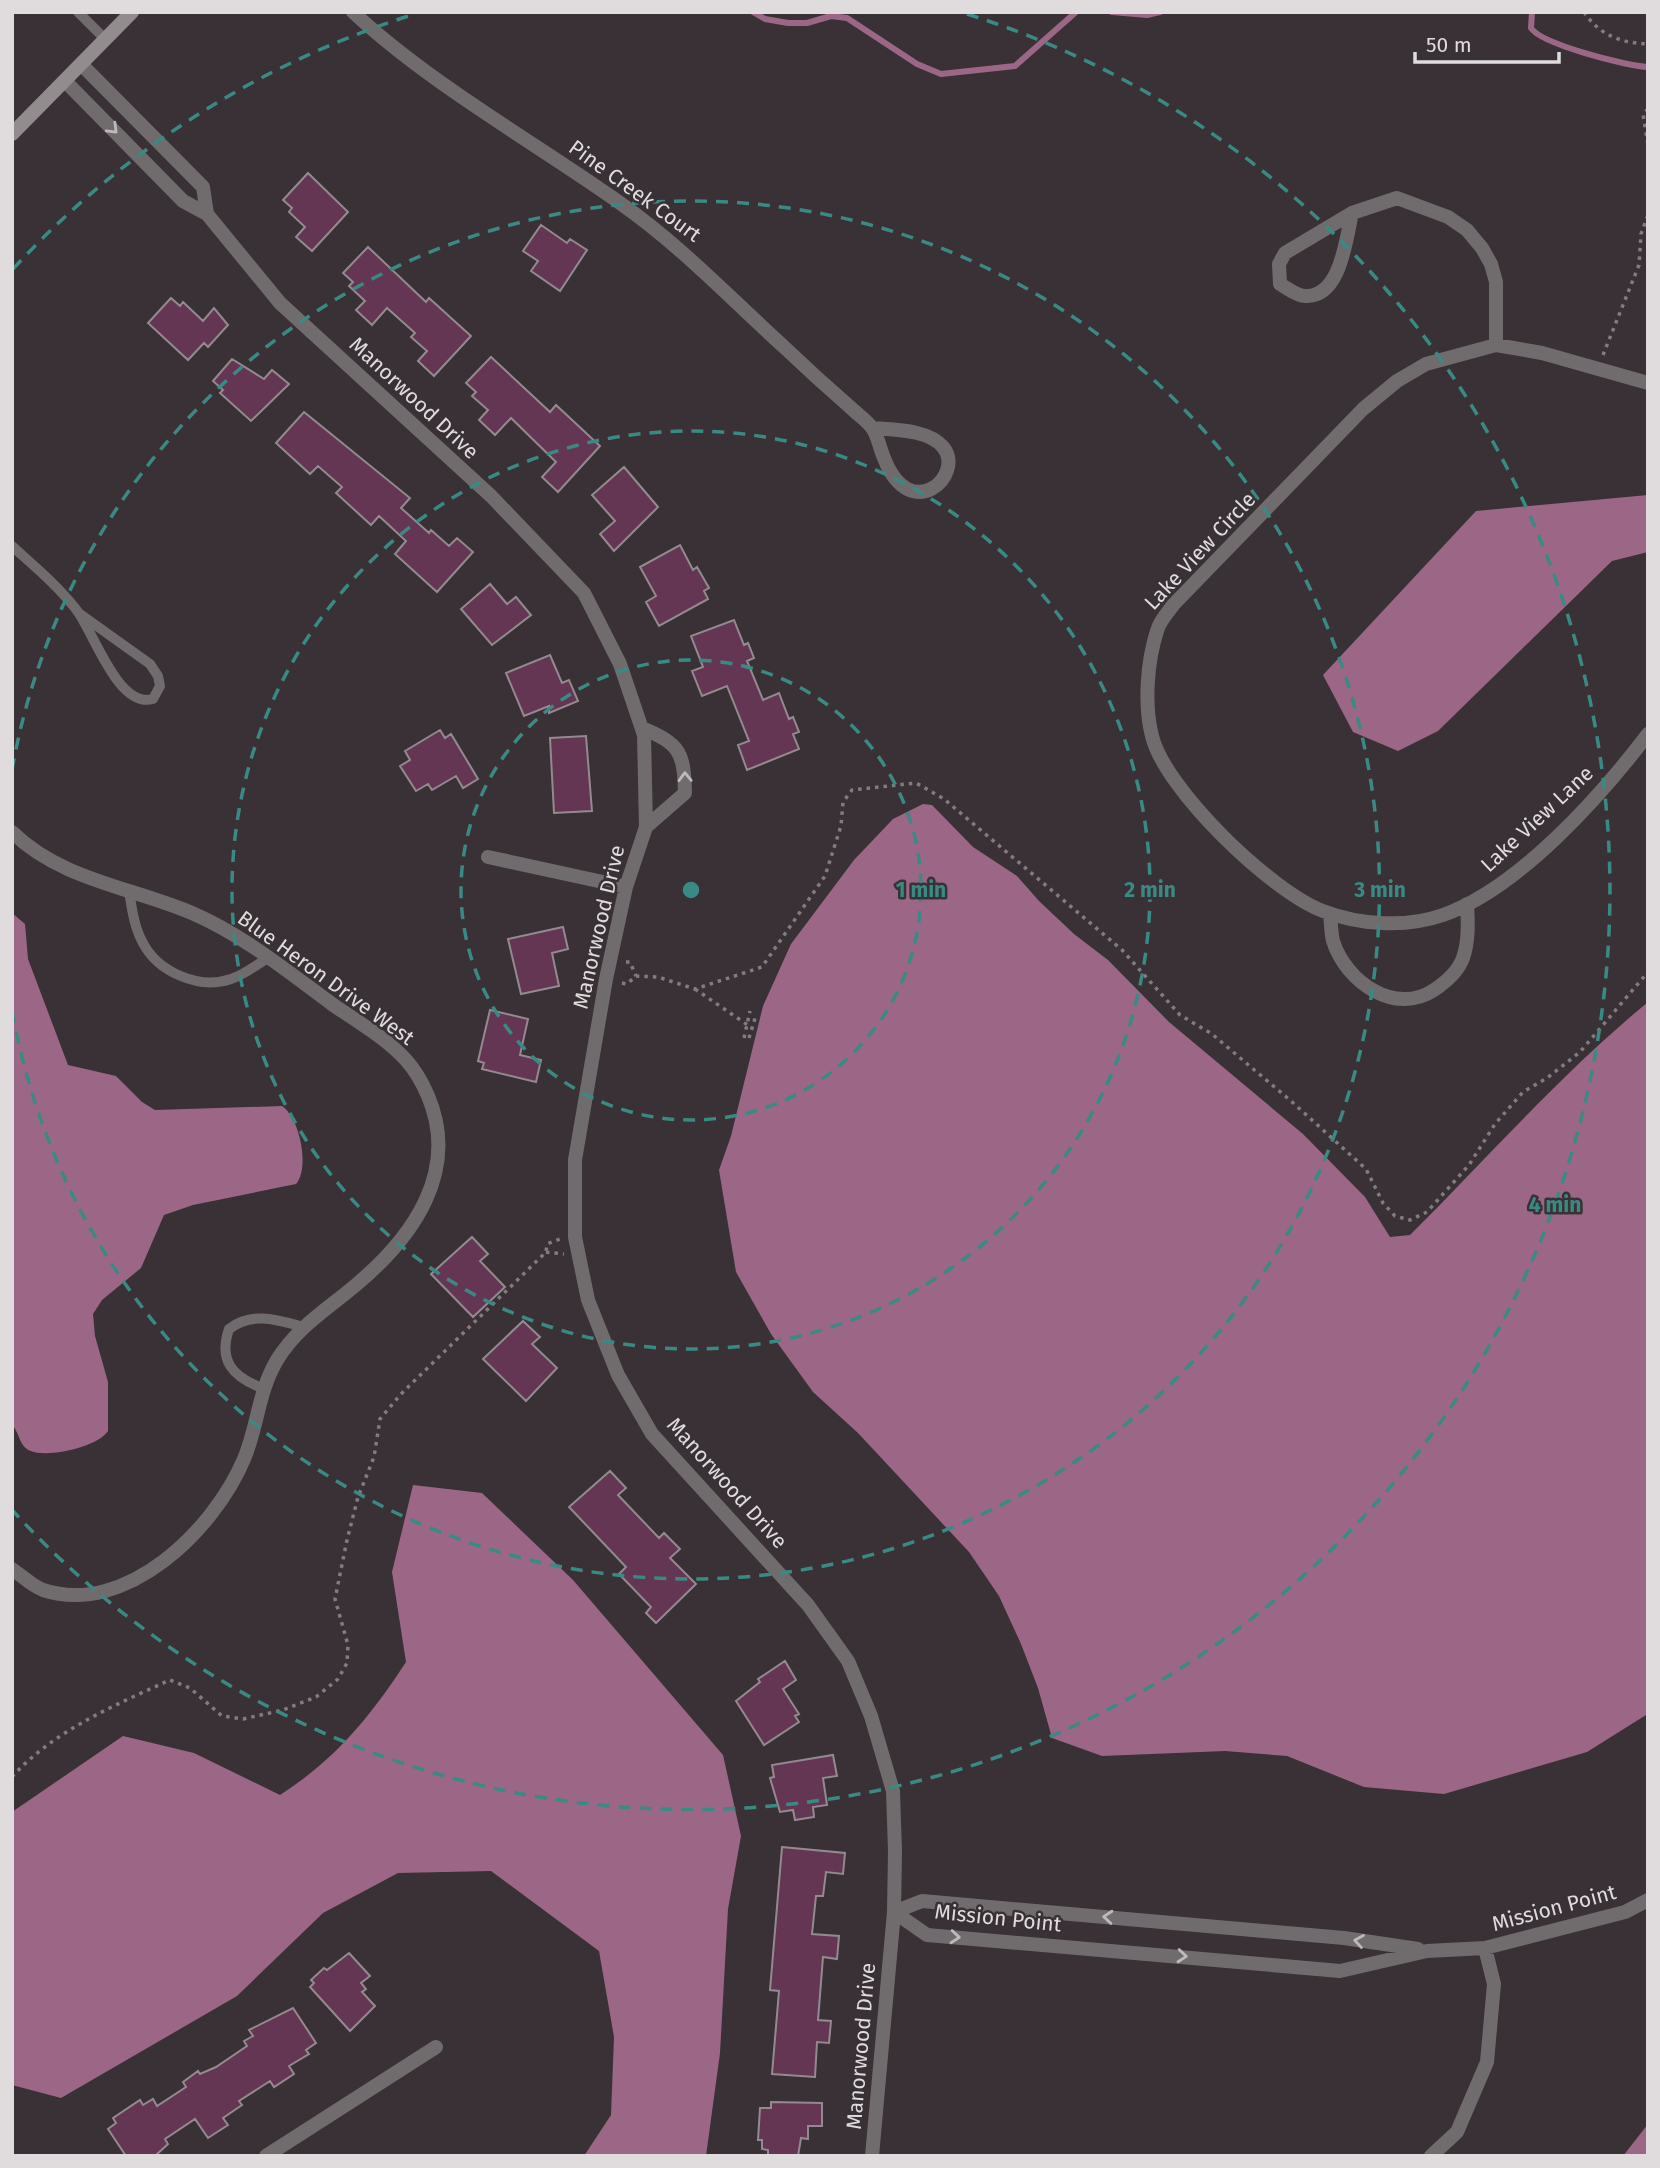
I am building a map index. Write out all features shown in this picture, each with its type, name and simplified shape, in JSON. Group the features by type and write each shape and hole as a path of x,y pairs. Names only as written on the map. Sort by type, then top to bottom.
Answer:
{"main road":[{"path":"12,134 132,12"}],"street":[{"name":"Pine Creek Court","path":"353,12 389,44 667,237 872,428 889,472 900,486 912,492 932,490 944,478 948,462 944,448 934,439 907,432 872,428"},
{"name":"Manorwood Drive","path":"81,64 204,187 207,214"},
{"name":"Manorwood Drive","path":"65,81 183,201 207,214 280,303 491,496 584,593 620,664 642,729 646,827 626,887 606,979 575,1160 575,1237 588,1300 618,1375 652,1434 808,1605 848,1661 872,1716 893,1791 894,1912 872,2156"},
{"path":"1352,213 1333,280 1318,294 1302,296 1280,284 1279,264 1285,253 1352,213 1397,198 1448,217 1467,230 1482,248 1496,282 1496,345"},
{"name":"Lake View Circle","path":"1399,923 1357,922 1330,914 1291,896 1214,827 1171,778 1152,737 1149,708 1149,669 1157,628 1174,604 1363,409 1397,381 1426,364 1496,345 1598,368 1648,383"},
{"name":"Manorwood Drive","path":"642,729 669,740 684,760 685,793 646,827"},
{"name":"Lake View Lane","path":"1399,923 1442,916 1489,894 1532,859 1625,764 1648,734"},
{"name":"Blue Heron Drive West","path":"12,1569 39,1589 79,1594 117,1588 160,1564 204,1521 230,1486 244,1459 262,1388 278,1359 304,1327 359,1283 416,1222 434,1184 439,1137 428,1096 406,1060 387,1043 268,958 206,920 56,864 13,835"},
{"path":"488,857 626,887"},
{"path":"1330,914 1333,941 1357,978 1363,986 1394,1000 1423,997 1449,980 1463,959 1468,933 1467,904"},
{"name":"Mission Point","path":"894,1912 927,1935 1340,1971 1427,1951 1485,1948 1625,1912 1648,1900"},
{"name":"Mission Point","path":"894,1912 922,1901 1344,1938 1427,1951"},
{"path":"1431,2156 1457,2132 1487,2062 1494,1984 1485,1948"},
{"path":"266,2156 436,2047"}],"lane":[{"path":"78,12 106,39"},
{"path":"12,546 80,614 150,664 158,676 160,686 153,699 136,697 123,687 80,614"},
{"path":"129,891 133,919 143,943 155,960 186,978 206,984 231,979 268,958"},
{"path":"262,1388 242,1381 230,1371 225,1355 229,1329 238,1322 259,1317 304,1327"}],"path":[{"path":"1584,12 1591,23 1614,39 1648,44"},
{"path":"1648,109 1643,114 1645,141 1648,145"},
{"path":"1598,368 1639,265 1641,234 1648,215"},
{"path":"695,989 762,967 825,876 841,826 842,802 852,790 916,783 944,799 1122,950 1180,1015 1212,1034 1366,1169 1383,1203 1395,1216 1410,1220 1427,1212 1469,1165 1495,1124 1523,1092 1547,1078 1580,1052 1648,972"},
{"path":"606,979 627,984 636,976 658,977 695,989 752,1028"},
{"path":"750,1011 747,1038 756,1015"},
{"path":"12,1777 32,1755 113,1706 170,1680 190,1688 222,1716 243,1718 283,1710 316,1697 338,1679 347,1663 348,1645 335,1599 358,1497 374,1457 380,1419 401,1394 546,1252 547,1244 575,1237"}],"shaded area":[{"path":"1648,495 1648,552 1612,561 1438,731 1398,751 1353,732 1323,675 1476,511"},
{"path":"923,804 932,805 973,847 1017,876 1039,901 1074,934 1108,960 1169,1022 1303,1134 1365,1197 1390,1237 1410,1235 1555,1086 1648,1002 1646,1715 1587,1752 1444,1794 1364,1787 1287,1756 1225,1751 1102,1756 1052,1738 1038,1688 1021,1644 999,1596 969,1552 858,1433 813,1392 771,1334 736,1272 719,1170 731,1136 763,1006 791,944 854,860 893,819"},
{"path":"12,913 25,924 28,959 68,1065 116,1076 142,1102 155,1110 282,1106 294,1121 302,1155 300,1177 296,1184 193,1205 164,1215 141,1268 102,1300 93,1314 95,1336 108,1382 108,1431 103,1437 84,1446 49,1453 27,1449 12,1425"},
{"path":"413,1485 482,1493 573,1580 723,1755 741,1836 728,1909 720,2053 706,2156 584,2156 611,2115 614,2037 599,1951 491,1871 398,1873 323,1913 237,1996 61,2098 12,2085 12,1812 123,1736 194,1753 280,1795 318,1767 365,1719 406,1662 392,1572"},
{"path":"1648,2124 1648,2156 1623,2156"}],"building":[{"path":"308,173 348,212 312,251 296,237 305,227 289,212 292,208 283,200"},
{"path":"541,225 567,243 570,239 587,250 560,291 531,271 538,261 523,251"},
{"path":"368,247 426,302 429,298 471,336 434,376 418,361 427,351 411,337 415,333 387,308 372,325 356,310 365,301 349,286 353,282 343,273"},
{"path":"171,298 180,306 183,302 203,321 214,308 228,325 208,347 204,343 188,360 148,323"},
{"path":"491,357 550,412 556,405 600,446 558,492 542,477 556,462 511,418 495,435 479,420 488,410 472,396 476,392 466,383"},
{"path":"232,359 264,379 272,370 289,384 251,421 220,393 223,390 213,381"},
{"path":"304,412 410,498 401,508 429,533 431,530 449,546 457,538 473,552 437,592 395,554 406,541 379,516 371,525 336,493 342,487 318,466 310,474 276,443"},
{"path":"624,467 658,507 614,551 600,534 615,521 592,495"},
{"path":"680,545 693,570 697,567 709,588 704,591 708,599 659,626 646,602 656,596 640,567"},
{"path":"490,584 507,604 516,597 531,615 492,645 461,609"},
{"path":"734,620 744,645 748,643 754,658 747,661 763,700 779,693 789,719 793,717 799,732 793,734 799,749 747,770 738,745 749,741 727,686 702,696 692,671 703,667 691,636"},
{"path":"550,655 562,683 569,680 578,701 549,713 549,706 524,716 506,673"},
{"path":"440,730 445,738 451,734 478,779 463,788 456,776 432,790 428,784 416,791 400,766 410,760 405,751"},
{"path":"586,736 592,811 554,813 550,738"},
{"path":"563,927 568,949 552,953 559,986 521,994 508,939"},
{"path":"490,1010 528,1019 520,1055 541,1060 536,1082 482,1069 484,1063 478,1061"},
{"path":"472,1237 488,1254 480,1261 505,1287 473,1317 431,1274"},
{"path":"523,1321 540,1337 532,1344 557,1368 526,1401 483,1359"},
{"path":"610,1471 626,1488 618,1495 659,1538 664,1533 680,1549 670,1558 696,1584 656,1623 646,1613 651,1607 619,1574 626,1567 569,1507"},
{"path":"785,1661 796,1680 783,1689 799,1714 795,1716 799,1722 764,1745 736,1701 760,1682 758,1679"},
{"path":"833,1755 837,1776 823,1778 827,1805 813,1807 814,1817 795,1820 793,1810 780,1812 770,1778 774,1777 772,1765"},
{"path":"782,1847 845,1853 843,1874 826,1872 823,1896 816,1896 812,1934 839,1936 837,1959 823,1957 818,2020 831,2021 829,2043 817,2042 815,2077 772,2074 779,1991 770,1990"},
{"path":"349,1953 370,1976 361,1983 366,1989 362,1992 375,2006 350,2031 310,1987 314,1983 311,1980 324,1968 327,1970"},
{"path":"293,2008 316,2043 306,2050 309,2054 289,2066 294,2074 274,2087 270,2081 239,2101 242,2105 223,2118 228,2125 208,2138 195,2119 165,2139 168,2144 155,2156 126,2156 108,2129 116,2123 113,2118 140,2100 143,2105 153,2099 157,2106 186,2087 183,2082 198,2071 200,2074 216,2067 247,2046 244,2041 253,2036 249,2030"},
{"path":"771,2102 822,2103 822,2126 808,2126 808,2139 801,2138 798,2156 768,2156 768,2150 762,2149 762,2140 758,2140 760,2108 771,2108"}],"waterway":[{"path":"753,12 765,19 788,23 807,23 831,16 847,18 917,64 941,74 1015,66 1076,12"},
{"path":"1112,12 1147,15 1160,12"},
{"path":"1532,12 1531,28 1550,41 1604,58 1648,67"}]}
